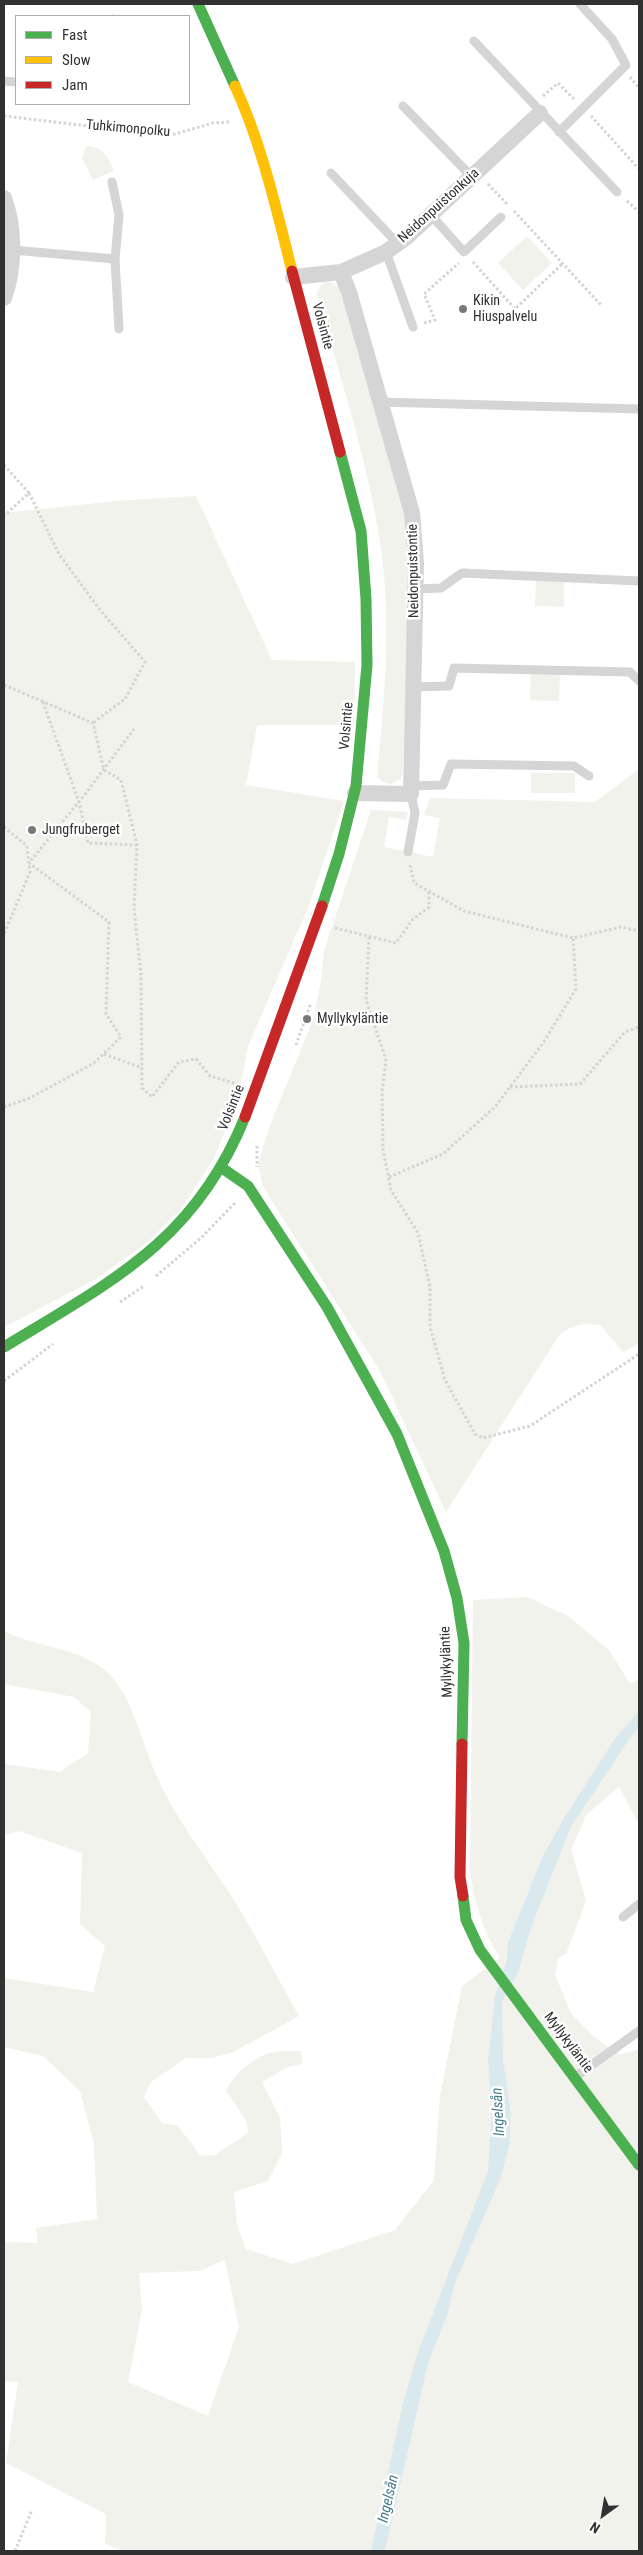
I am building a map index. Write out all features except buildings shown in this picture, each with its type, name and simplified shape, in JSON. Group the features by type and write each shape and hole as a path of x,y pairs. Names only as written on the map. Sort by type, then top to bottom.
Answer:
{"street":[{"name":"Volsintie","path":"4,1347 128,1271 184,1220 222,1168 255,1091 331,877 346,830 355,793 363,731 369,646 367,591 361,531 263,160 251,122 198,4"},
{"name":"Neidonpuistonkuja","path":"293,277 341,272 392,248 431,215 540,113"},
{"path":"4,198 9,212 12,250 8,287 4,298"},
{"name":"Neidonpuistontie","path":"341,272 349,292 412,513 416,589 411,790"},
{"path":"355,793 411,790"},
{"name":"Myllykyläntie","path":"222,1168 248,1186 327,1307 372,1387 415,1475 444,1551 457,1598 464,1643 459,1841 463,1903 472,1936 494,1969 639,2165"}],"lane":[{"path":"559,132 626,65 612,39 580,4"},
{"path":"474,41 540,113 617,192"},
{"path":"403,106 475,174"},
{"path":"330,173 392,248 413,327"},
{"path":"112,182 119,215 115,259 119,329"},
{"path":"431,215 466,254 501,217"},
{"path":"12,250 115,259"},
{"path":"379,402 639,409"},
{"path":"416,589 441,588 462,573 639,581"},
{"path":"413,687 449,686 454,668 630,672 639,681"},
{"path":"408,852 415,813 411,790 443,785 451,764 574,766 589,776"},
{"path":"623,1918 639,1904"},
{"path":"575,2077 639,2030"}],"path":[{"name":"Tuhkimonpolku","path":"4,116 139,132 175,134 214,123 251,122"},
{"path":"475,174 563,263 602,306"},
{"path":"413,327 435,320 424,294 466,254 515,309 563,263"},
{"path":"4,465 29,493 59,554 100,610 145,662 126,699 93,723"},
{"path":"4,516 29,493"},
{"path":"4,685 93,723"},
{"path":"43,702 79,802 88,842 137,845"},
{"path":"93,723 104,770 121,780 137,845 134,908 141,975 142,1088 152,1097 179,1062 196,1059 210,1076 241,1086"},
{"path":"30,863 134,729"},
{"path":"4,827 26,846 30,863 30,872 4,934"},
{"path":"408,852 414,883 464,911 573,938 621,927 639,931"},
{"path":"4,1107 30,1098 94,1063 121,1037 106,1014 109,922 30,863"},
{"path":"327,926 396,942 413,919 429,907 429,892"},
{"path":"369,937 366,1000 386,1060 382,1092 383,1150 391,1190 418,1233 430,1287 430,1328 445,1380 475,1434 483,1438 530,1426 639,1354"},
{"path":"389,1177 443,1154 495,1107 542,1044 576,989 573,938"},
{"path":"292,1054 307,1019 312,998"},
{"path":"510,1087 580,1084 625,1032 639,1027"},
{"path":"104,1054 142,1068"},
{"path":"248,1186 257,1169 255,1155 258,1139"},
{"path":"15,2551 32,2510"}],"shaded area":[{"path":"86,146 101,150 114,171 93,180 82,158"},
{"path":"527,236 552,263 523,290 498,263"},
{"path":"327,281 338,286 343,294 410,537 403,772 401,779 390,784 383,782 377,777 386,659 385,588 381,552 375,515 358,440 317,294 321,285"},
{"path":"196,496 272,660 355,662 354,725 257,725 246,785 344,801 308,908 248,1046 238,1098 214,1158 182,1208 148,1242 96,1279 4,1327 4,513 116,501"},
{"path":"536,580 564,581 564,607 535,606"},
{"path":"531,673 560,674 559,701 530,700"},
{"path":"639,769 639,1344 623,1352 600,1325 579,1325 560,1334 446,1512 380,1371 263,1187 258,1164 269,1128 314,1017 321,981 324,951 371,810 408,812 406,820 389,817 384,847 433,857 440,818 424,815 430,798 595,802"},
{"path":"531,773 575,773 575,793 531,793"},
{"path":"527,1597 568,1616 610,1651 630,1684 639,1679 639,1711 616,1737 542,1858 508,1942 504,1969 519,1971 531,1928 571,1827 630,1738 639,1728 639,1825 619,1787 587,1814 571,1849 586,1901 566,1954 558,1958 555,1975 571,2013 594,2037 620,2055 639,2049 639,2551 122,2551 105,2544 106,2514 6,2463 18,2382 4,2381 4,2242 38,2243 36,2228 97,2219 94,2144 80,2091 43,2056 4,2047 4,1978 93,1992 105,1946 80,1924 82,1853 19,1831 4,1835 4,1764 60,1772 88,1753 91,1712 74,1697 4,1684 4,1631 28,1641 67,1651 91,1661 102,1668 120,1687 133,1712 152,1765 169,1800 241,1911 299,2016 233,2052 212,2058 186,2058 151,2082 144,2097 162,2123 178,2126 201,2156 215,2155 248,2133 246,2120 226,2091 237,2075 248,2065 266,2054 279,2051 301,2051 302,2064 287,2067 262,2082 280,2117 282,2153 268,2181 234,2192 237,2225 246,2249 293,2264 395,2230 434,2180 440,2096 462,1986 500,1958 488,1936 480,1915 470,1868 473,1600","holes":["225,2260 239,2327 208,2416 128,2382 142,2310 139,2273 199,2271"]}],"water":[{"name":"Ingelsån","path":"639,1711 639,1728 630,1738 571,1827 531,1928 519,1971 502,2001 503,2060 510,2106 510,2141 501,2177 454,2285 448,2313 428,2363 385,2551 371,2551 403,2403 417,2355 488,2171 492,2108 488,2061 495,1996 506,1962 508,1942 542,1858 563,1820 616,1737"}],"traffic: fast":[{"path":"198,4 235,86"},
{"path":"322,906 339,854 356,786 367,665 366,599 361,531 340,452"},
{"path":"4,1347 115,1278 146,1254 175,1227 201,1196 225,1160 245,1117"},
{"path":"222,1168 248,1186 327,1307 397,1434 444,1551 457,1598 464,1643 462,1744"},
{"path":"463,1896 466,1920 480,1950 639,2165"}],"traffic: slow":[{"path":"235,86 261,154 292,271"}],"traffic: jam":[{"path":"292,271 340,452"},
{"path":"245,1117 322,906"},
{"path":"462,1744 460,1877 463,1896"}],"place":[{"name":"Kikin Hiuspalvelu","path":"463,309"},
{"name":"Jungfruberget","path":"32,830"},
{"name":"Myllykyläntie","path":"307,1019"}]}
